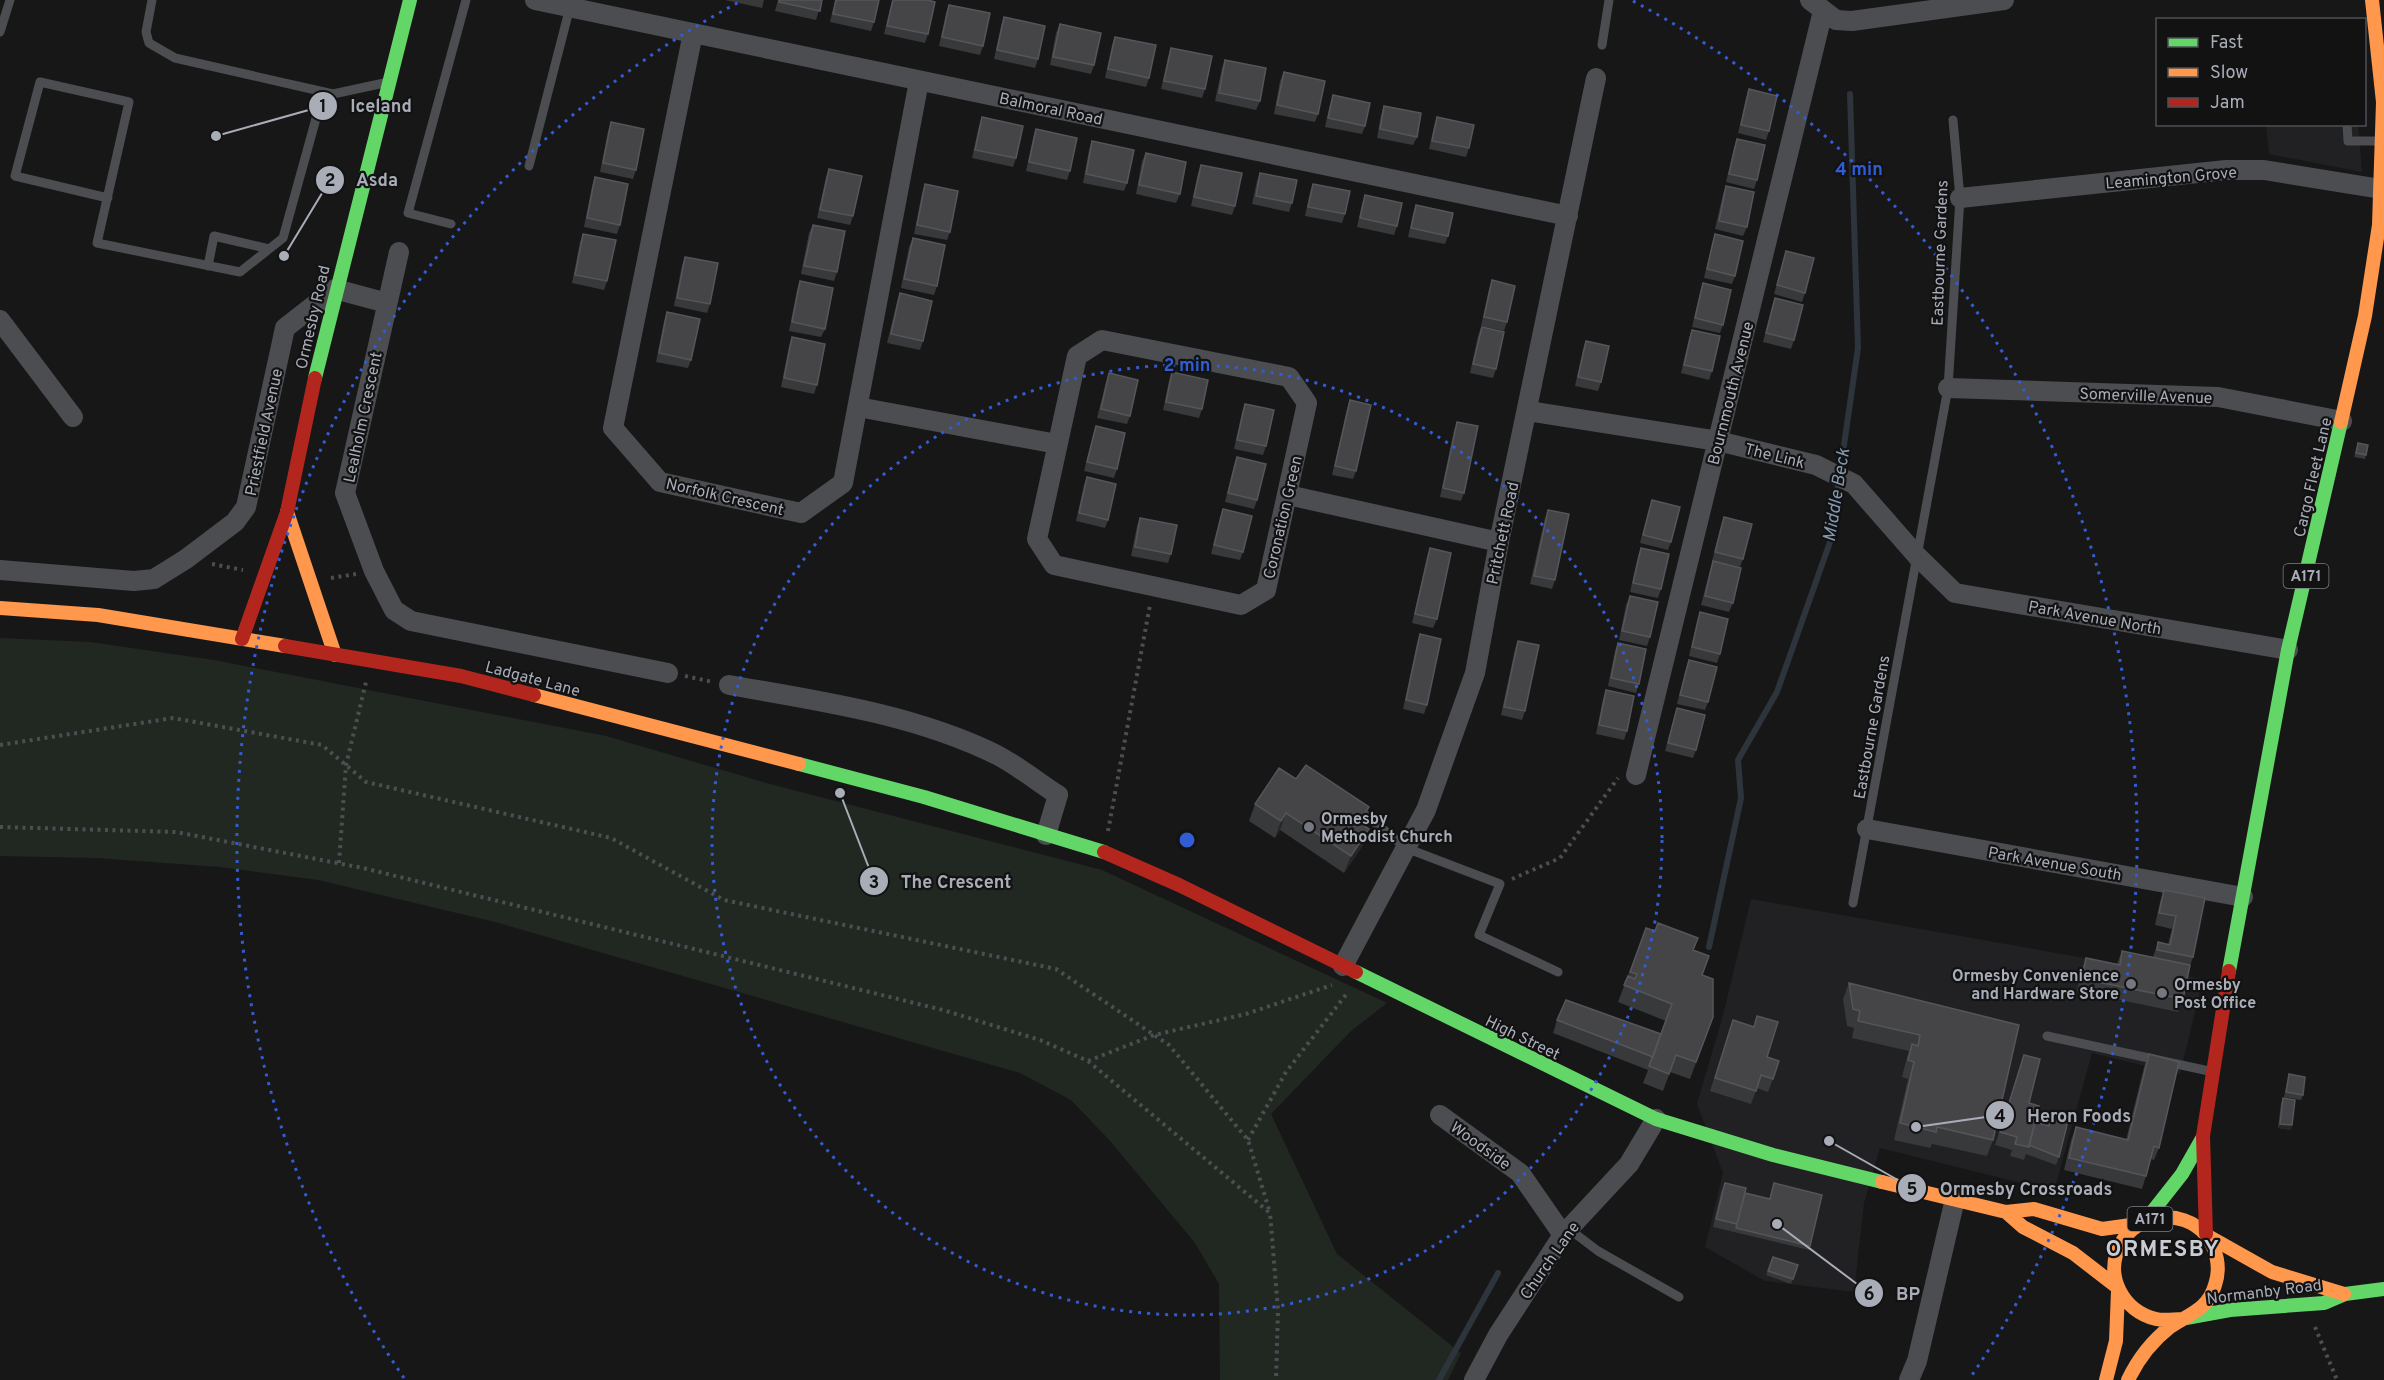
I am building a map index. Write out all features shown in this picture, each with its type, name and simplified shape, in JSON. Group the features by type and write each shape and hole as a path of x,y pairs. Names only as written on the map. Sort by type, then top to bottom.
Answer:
{"main road":[{"name":"Ormesby Road","path":"242,639 287,512 335,289 410,0"},
{"name":"Cargo Fleet Lane","path":"2207,1235 2203,1136 2212,1071 2289,650 2365,316 2381,189 2383,102 2376,76 2377,10"},
{"path":"287,512 335,655"},
{"name":"Ladgate Lane","path":"0,608 98,615 473,679 924,796 1046,835"},
{"name":"High Street","path":"1046,835 1104,852 1179,885 1656,1119 1773,1155 2006,1212 2034,1209 2102,1229 2142,1222"},
{"name":"Cargo Fleet Lane","path":"2142,1222 2177,1182 2203,1136"},
{"name":"High Street","path":"2006,1212 2024,1227 2073,1253 2117,1289"},
{"name":"A171","path":"2106,1380 2116,1341 2117,1289 2113,1270 2116,1252 2125,1236 2142,1222 2161,1216 2178,1218 2193,1224 2207,1235 2216,1251 2219,1267 2217,1283 2211,1298 2200,1310 2168,1328 2146,1351 2128,1380"},
{"name":"Normanby Road","path":"2207,1235 2272,1272 2345,1294"},
{"path":"2117,1289 2127,1304 2145,1317 2168,1322 2184,1319"},
{"name":"Normanby Road","path":"2184,1319 2230,1310 2324,1303 2345,1294 2384,1289"}],"street":[{"name":"Balmoral Road","path":"535,0 1568,216"},
{"path":"1816,5 1836,20 1852,21 2000,0"},
{"name":"Bournmouth Avenue","path":"1636,775 1718,441 1816,5"},
{"name":"Norfolk Crescent","path":"693,33 613,428 660,482 801,513 843,483 919,81"},
{"name":"Pritchett Road","path":"1352,971 1406,848 1426,810 1475,673 1499,542 1596,78"},
{"name":"Leamington Grove","path":"1960,198 2226,170 2264,170 2381,189"},
{"name":"Lealholm Crescent","path":"399,252 345,493 375,571 394,610 411,621 668,673"},
{"path":"335,289 387,303"},
{"name":"Priestfield Avenue","path":"0,570 134,581 154,579 235,522 246,507 285,328 335,289"},
{"path":"0,320 73,417"},
{"name":"Coronation Green","path":"1102,340 1289,377 1307,403 1288,495 1266,590 1241,605 1054,565 1037,539 1077,356 1102,340"},
{"name":"Somerville Avenue","path":"1948,388 2218,398 2342,421"},
{"path":"858,407 1057,444"},
{"name":"The Link","path":"1528,411 1718,441 1816,465 1854,484 1917,556"},
{"path":"1288,495 1499,542"},
{"name":"Park Avenue North","path":"1917,556 1955,593 2289,650"},
{"path":"729,685 822,701 926,726 998,756 1058,795 1046,835"},
{"name":"Park Avenue South","path":"1867,829 2243,897"},
{"name":"Woodside","path":"1440,1115 1520,1173 1566,1232"},
{"name":"Church Lane","path":"1474,1380 1498,1335 1566,1232 1629,1164 1656,1119"},
{"path":"1909,1380 1917,1360 1955,1199"}],"lane":[{"path":"0,32 10,0"},
{"path":"152,0 146,32 148,43 175,58 333,94 390,82"},
{"path":"451,224 408,213 466,0"},
{"path":"1602,45 1609,0"},
{"path":"529,166 570,7"},
{"path":"108,198 15,176 40,82 129,102 108,198 97,243 240,272 283,238 309,136 320,104 333,94"},
{"name":"Eastbourne Gardens","path":"1853,903 1948,388 1960,198 1953,120"},
{"path":"2347,126 2348,141 2382,141"},
{"path":"208,266 214,236 269,249"},
{"path":"1352,804 1406,848 1500,884 1479,935 1558,972"},
{"path":"2047,1036 2212,1071"},
{"path":"1566,1232 1678,1296"}],"path":[{"path":"1104,852 1154,588"},
{"path":"339,863 346,765 371,661"},
{"path":"668,673 729,685"},
{"path":"0,745 173,718 322,745 366,782 611,838 724,900 1056,969 1169,1045 1248,1140 1270,1213 1278,1310 1276,1380"},
{"path":"1500,884 1560,858 1618,778 1636,775"},
{"path":"0,827 176,832 339,863 943,1010 1040,1040 1088,1061 1270,1213"},
{"path":"1088,1061 1154,1035 1246,1014 1352,971"},
{"path":"1248,1140 1286,1072 1352,971"},
{"path":"2312,1318 2337,1380"}],"shaded area":[{"path":"2266,126 2358,126 2362,172 2269,154"},
{"path":"0,638 90,642 214,660 606,736 770,784 1102,870 1387,1003 1351,1031 1271,1114 1337,1254 1461,1353 1448,1380 1220,1380 1219,1284 1195,1243 1111,1142 1071,1100 1020,1073 495,922 318,880 220,867 97,858 0,856"},
{"path":"1751,899 2203,979 2180,1074 2092,1053 2054,1191 1880,1148 1864,1203 1854,1292 1765,1281 1705,1247 1723,1173 1697,1104 1723,1015"}],"building":[{"path":"779,0 822,0 820,11 779,2"},
{"path":"836,0 879,0 874,22 833,14"},
{"path":"893,0 935,2 928,34 887,26"},
{"path":"949,5 990,13 983,46 942,37"},
{"path":"1004,17 1045,26 1038,59 997,50"},
{"path":"1060,24 1101,33 1094,65 1053,57"},
{"path":"1115,37 1156,45 1149,78 1108,69"},
{"path":"1171,48 1212,56 1205,89 1164,81"},
{"path":"1225,60 1266,68 1260,101 1219,93"},
{"path":"1284,72 1325,81 1318,114 1277,105"},
{"path":"1749,89 1777,96 1769,131 1741,125"},
{"path":"1333,95 1370,103 1365,126 1328,118"},
{"path":"1384,106 1421,113 1417,137 1380,129"},
{"path":"982,117 1023,126 1016,158 975,150"},
{"path":"1437,117 1474,125 1469,148 1432,141"},
{"path":"611,122 644,129 636,170 603,163"},
{"path":"1036,129 1077,138 1070,171 1029,162"},
{"path":"1737,139 1765,145 1757,180 1729,174"},
{"path":"1092,141 1134,150 1127,183 1086,174"},
{"path":"1146,153 1186,162 1180,194 1139,185"},
{"path":"1201,165 1242,173 1235,206 1194,197"},
{"path":"829,169 862,176 853,216 820,210"},
{"path":"1260,173 1297,180 1292,203 1256,196"},
{"path":"595,177 628,184 620,225 587,218"},
{"path":"925,184 958,191 950,232 917,225"},
{"path":"1313,184 1350,191 1345,214 1308,207"},
{"path":"1726,186 1754,192 1747,227 1719,221"},
{"path":"1365,195 1402,203 1397,226 1360,218"},
{"path":"1416,205 1453,213 1448,236 1411,228"},
{"path":"813,225 845,231 837,272 804,266"},
{"path":"583,234 616,240 607,281 575,275"},
{"path":"1715,234 1743,241 1735,276 1707,269"},
{"path":"913,238 945,245 937,286 904,279"},
{"path":"1786,251 1814,258 1805,293 1777,285"},
{"path":"685,257 718,263 710,304 677,298"},
{"path":"1492,280 1515,286 1507,322 1484,317"},
{"path":"800,281 833,288 825,329 792,322"},
{"path":"1703,283 1731,290 1723,325 1695,318"},
{"path":"900,293 932,301 923,341 891,334"},
{"path":"1775,298 1803,305 1794,340 1766,333"},
{"path":"667,312 700,319 691,360 659,353"},
{"path":"1482,327 1504,332 1496,369 1473,364"},
{"path":"1692,330 1720,336 1712,371 1684,365"},
{"path":"792,337 825,344 817,385 784,378"},
{"path":"1586,341 1609,346 1601,382 1578,377"},
{"path":"1172,372 1208,380 1202,409 1166,402"},
{"path":"1109,373 1138,380 1130,416 1101,409"},
{"path":"1350,400 1371,405 1356,471 1335,466"},
{"path":"1245,404 1274,410 1266,446 1237,440"},
{"path":"1457,422 1478,426 1464,493 1443,488"},
{"path":"1096,426 1125,433 1117,469 1087,462"},
{"path":"2358,443 2368,445 2366,455 2356,453"},
{"path":"1237,457 1266,464 1257,500 1228,493"},
{"path":"1087,477 1116,484 1108,520 1079,513"},
{"path":"1652,500 1680,507 1671,542 1643,535"},
{"path":"1223,509 1252,516 1243,552 1214,545"},
{"path":"1548,510 1569,514 1555,580 1534,576"},
{"path":"1724,517 1752,524 1743,559 1715,552"},
{"path":"1140,518 1177,525 1171,554 1135,547"},
{"path":"1430,548 1451,553 1437,619 1415,614"},
{"path":"1641,548 1669,554 1661,589 1633,583"},
{"path":"1713,561 1741,568 1733,603 1705,596"},
{"path":"1630,596 1658,602 1650,637 1622,631"},
{"path":"1700,612 1728,619 1720,654 1692,647"},
{"path":"1420,634 1441,639 1427,705 1406,700"},
{"path":"1518,641 1539,645 1525,711 1504,707"},
{"path":"1618,643 1646,649 1639,684 1611,678"},
{"path":"1689,660 1717,667 1708,702 1680,695"},
{"path":"1606,690 1634,696 1627,731 1599,725"},
{"path":"1677,708 1705,715 1696,750 1668,743"},
{"name":"Ormesby Methodist Church","path":"1306,765 1369,807 1359,822 1369,829 1351,856 1286,813 1281,821 1255,804 1279,768 1296,779"},
{"path":"2164,890 2205,898 2193,957 2157,950 2158,942 2170,945 2176,916 2159,913"},
{"path":"1658,923 1698,938 1693,950 1709,956 1702,975 1713,979 1713,1017 1696,1062 1676,1055 1669,1074 1649,1066 1672,1004 1624,985 1628,976 1635,979 1637,974 1630,972 1646,928 1655,931"},
{"path":"2122,951 2190,965 2183,999 2082,979 2086,958 2120,965"},
{"path":"1849,983 2019,1025 1993,1140 1937,1127 1936,1132 1900,1123 1914,1062 1908,1060 1912,1044 1918,1046 1920,1035 1858,1021 1860,1011 1853,1009"},
{"path":"1566,1000 1661,1034 1653,1057 1557,1020"},
{"path":"1757,1016 1778,1022 1767,1057 1779,1061 1773,1079 1761,1075 1756,1091 1715,1078 1733,1020 1754,1027"},
{"path":"2149,1054 2179,1062 2159,1148 2154,1146 2146,1176 2069,1158 2076,1127 2128,1140"},
{"path":"2024,1055 2040,1059 2029,1103 2039,1106 2029,1147 2015,1144 2017,1137 2000,1132"},
{"path":"2289,1074 2305,1077 2303,1095 2286,1092"},
{"path":"2283,1098 2295,1100 2292,1125 2280,1124"},
{"path":"2052,1113 2069,1117 2059,1157 2029,1145 2035,1122 2049,1126"},
{"path":"1725,1183 1746,1188 1737,1224 1716,1219"},
{"path":"1774,1183 1822,1195 1810,1246 1736,1228 1745,1193 1770,1199"},
{"path":"1773,1257 1798,1265 1793,1279 1768,1271"}],"waterway":[{"name":"Middle Beck","path":"1709,947 1741,798 1738,760 1777,692 1830,542 1858,348 1850,94"},
{"name":"Middle Beck","path":"1439,1380 1498,1273"}],"traffic: fast":[{"path":"315,378 410,0"},
{"path":"2229,971 2288,650 2341,422"},
{"path":"799,764 924,797 1104,852"},
{"path":"1356,972 1656,1119 1773,1155 1882,1182"},
{"path":"2145,1221 2182,1174 2203,1137"},
{"path":"2186,1318 2230,1310 2324,1303 2345,1294 2384,1289"}],"traffic: slow":[{"path":"2341,422 2365,316 2379,225 2383,102 2372,0"},
{"path":"287,512 335,655"},
{"path":"0,608 98,615 285,646"},
{"path":"534,695 799,764"},
{"path":"1882,1182 2006,1212 2034,1209 2102,1229 2138,1224"},
{"path":"2006,1212 2023,1227 2073,1253 2117,1287"},
{"path":"2128,1380 2136,1365 2157,1338 2203,1306 2212,1293 2218,1272 2217,1258 2212,1245 2205,1234 2195,1226 2184,1220 2172,1218 2148,1221 2127,1234 2120,1245 2114,1269 2116,1280 2126,1300 2144,1315 2159,1320 2183,1319"},
{"path":"2208,1236 2272,1272 2344,1294"},
{"path":"2106,1380 2116,1341 2118,1291"}],"traffic: jam":[{"path":"242,639 287,512 315,378"},
{"path":"285,646 461,676 534,695"},
{"path":"1104,852 1179,885 1356,972"},
{"path":"2206,1234 2203,1136 2229,971"}],"place":[{"name":"Iceland","path":"216,136"},
{"name":"Asda","path":"284,256"},
{"name":"The Crescent","path":"840,793"},
{"name":"Ormesby Methodist Church","path":"1309,827"},
{"name":"Ormesby Convenience and Hardware Store","path":"2131,984"},
{"name":"Ormesby Post Office","path":"2162,993"},
{"name":"Heron Foods","path":"1916,1127"},
{"name":"Ormesby Crossroads","path":"1829,1141"},
{"name":"BP","path":"1777,1224"}],"district":[{"name":"ORMESBY","path":"2163,1248"}]}
